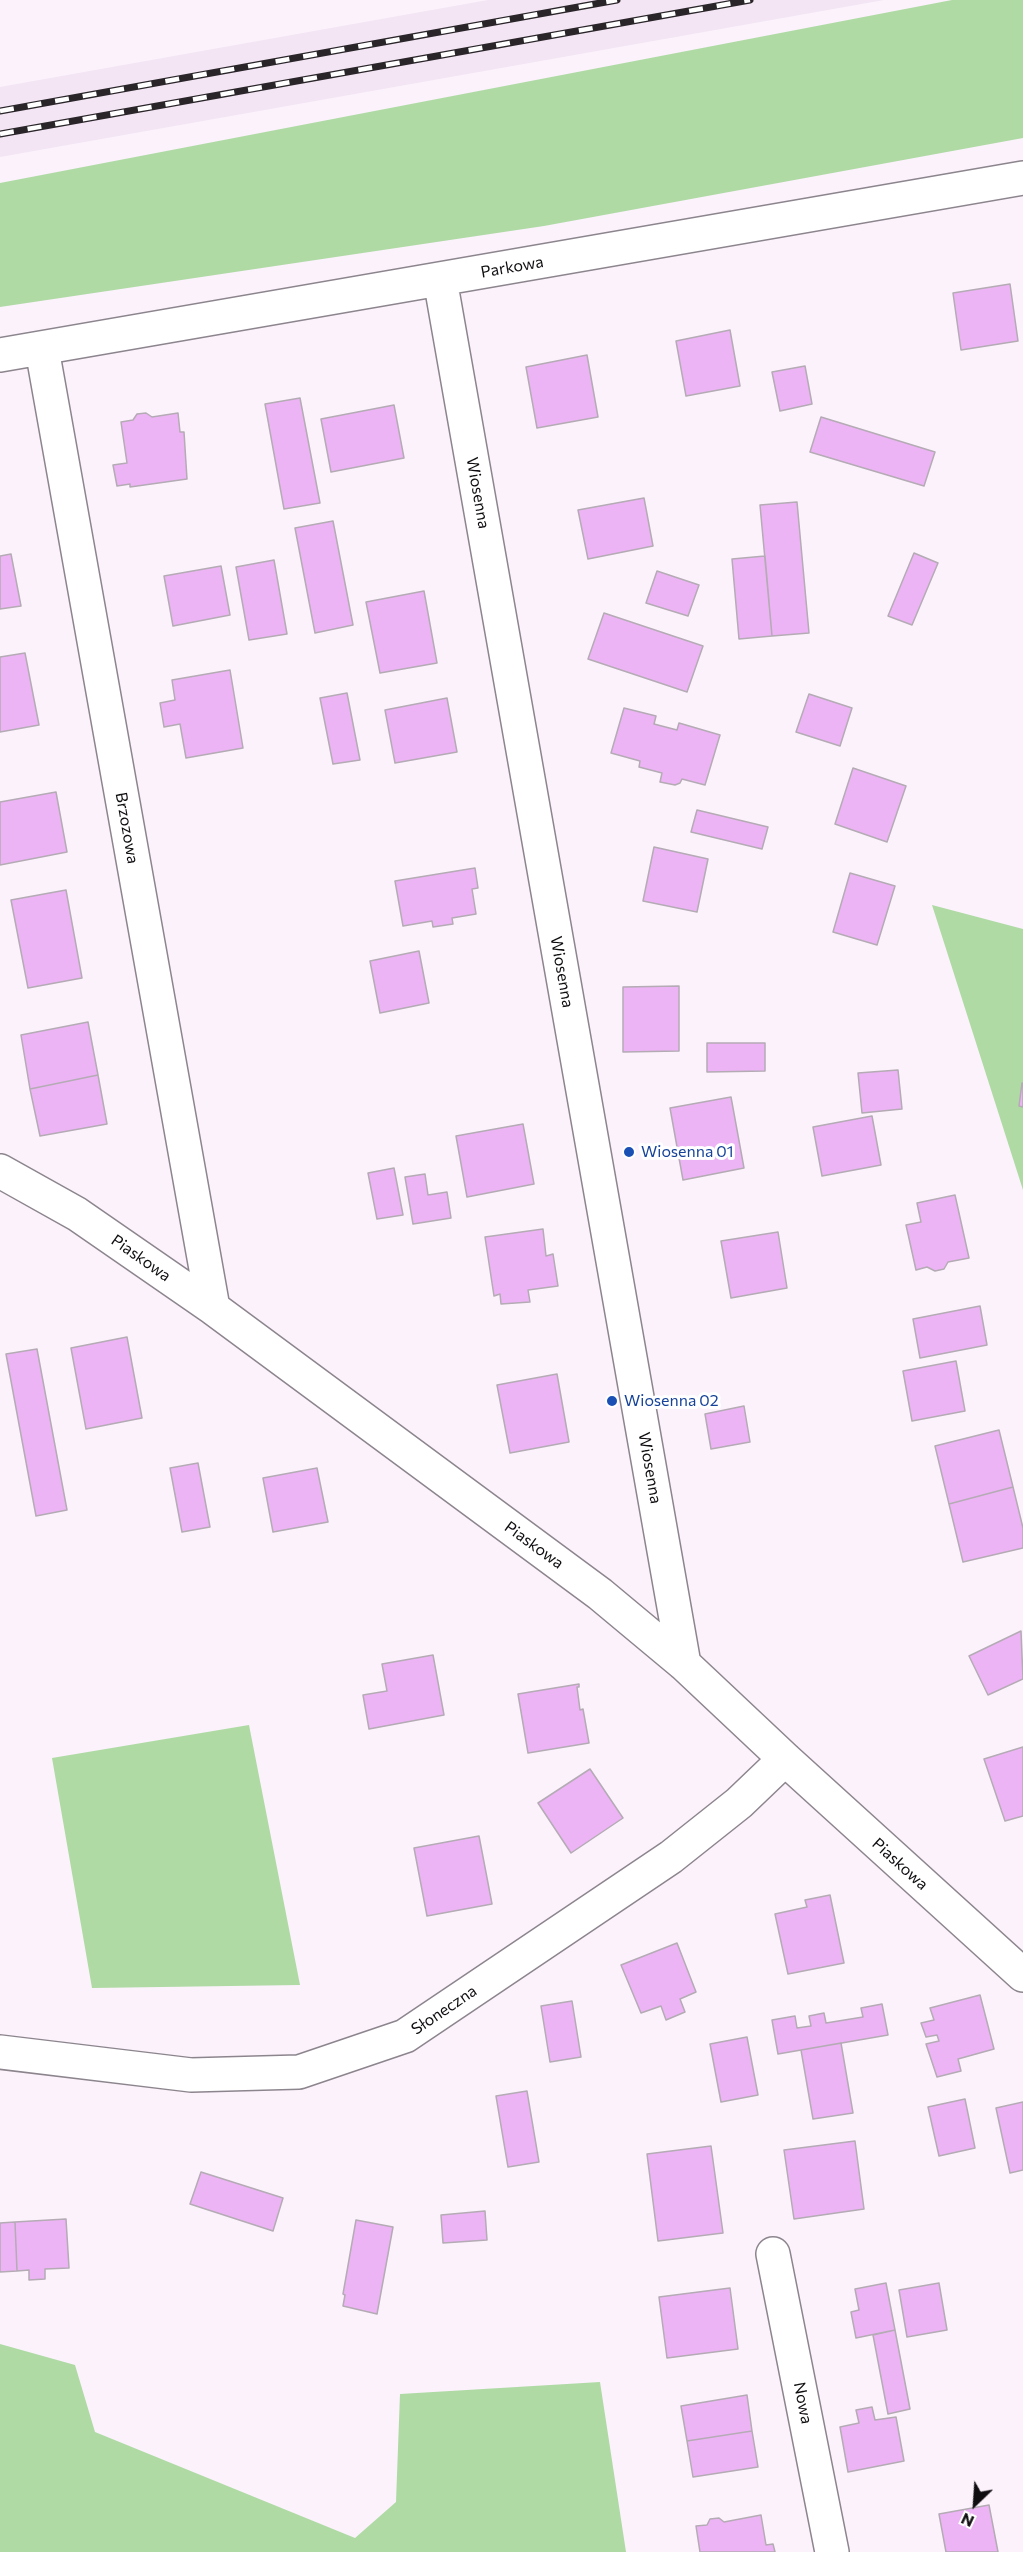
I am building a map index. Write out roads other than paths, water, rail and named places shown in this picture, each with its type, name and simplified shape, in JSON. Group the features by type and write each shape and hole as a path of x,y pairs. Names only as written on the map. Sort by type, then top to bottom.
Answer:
{"street":[{"name":"Parkowa","path":"0,355 1023,178"},
{"name":"Wiosenna","path":"440,279 684,1664"},
{"name":"Brzozowa","path":"42,349 213,1308"},
{"name":"Piaskowa","path":"0,1172 77,1214 213,1308 600,1594 684,1664 1023,1976"},
{"name":"Słoneczna","path":"0,2052 191,2075 298,2072 405,2036 671,1857 739,1803 785,1759"},
{"name":"Nowa","path":"773,2254 832,2552"}],"railway":[{"path":"0,111 617,0"},
{"path":"0,134 750,0"}],"place":[{"name":"Wiosenna 01","path":"629,1152"},
{"name":"Wiosenna 02","path":"612,1401"}]}
